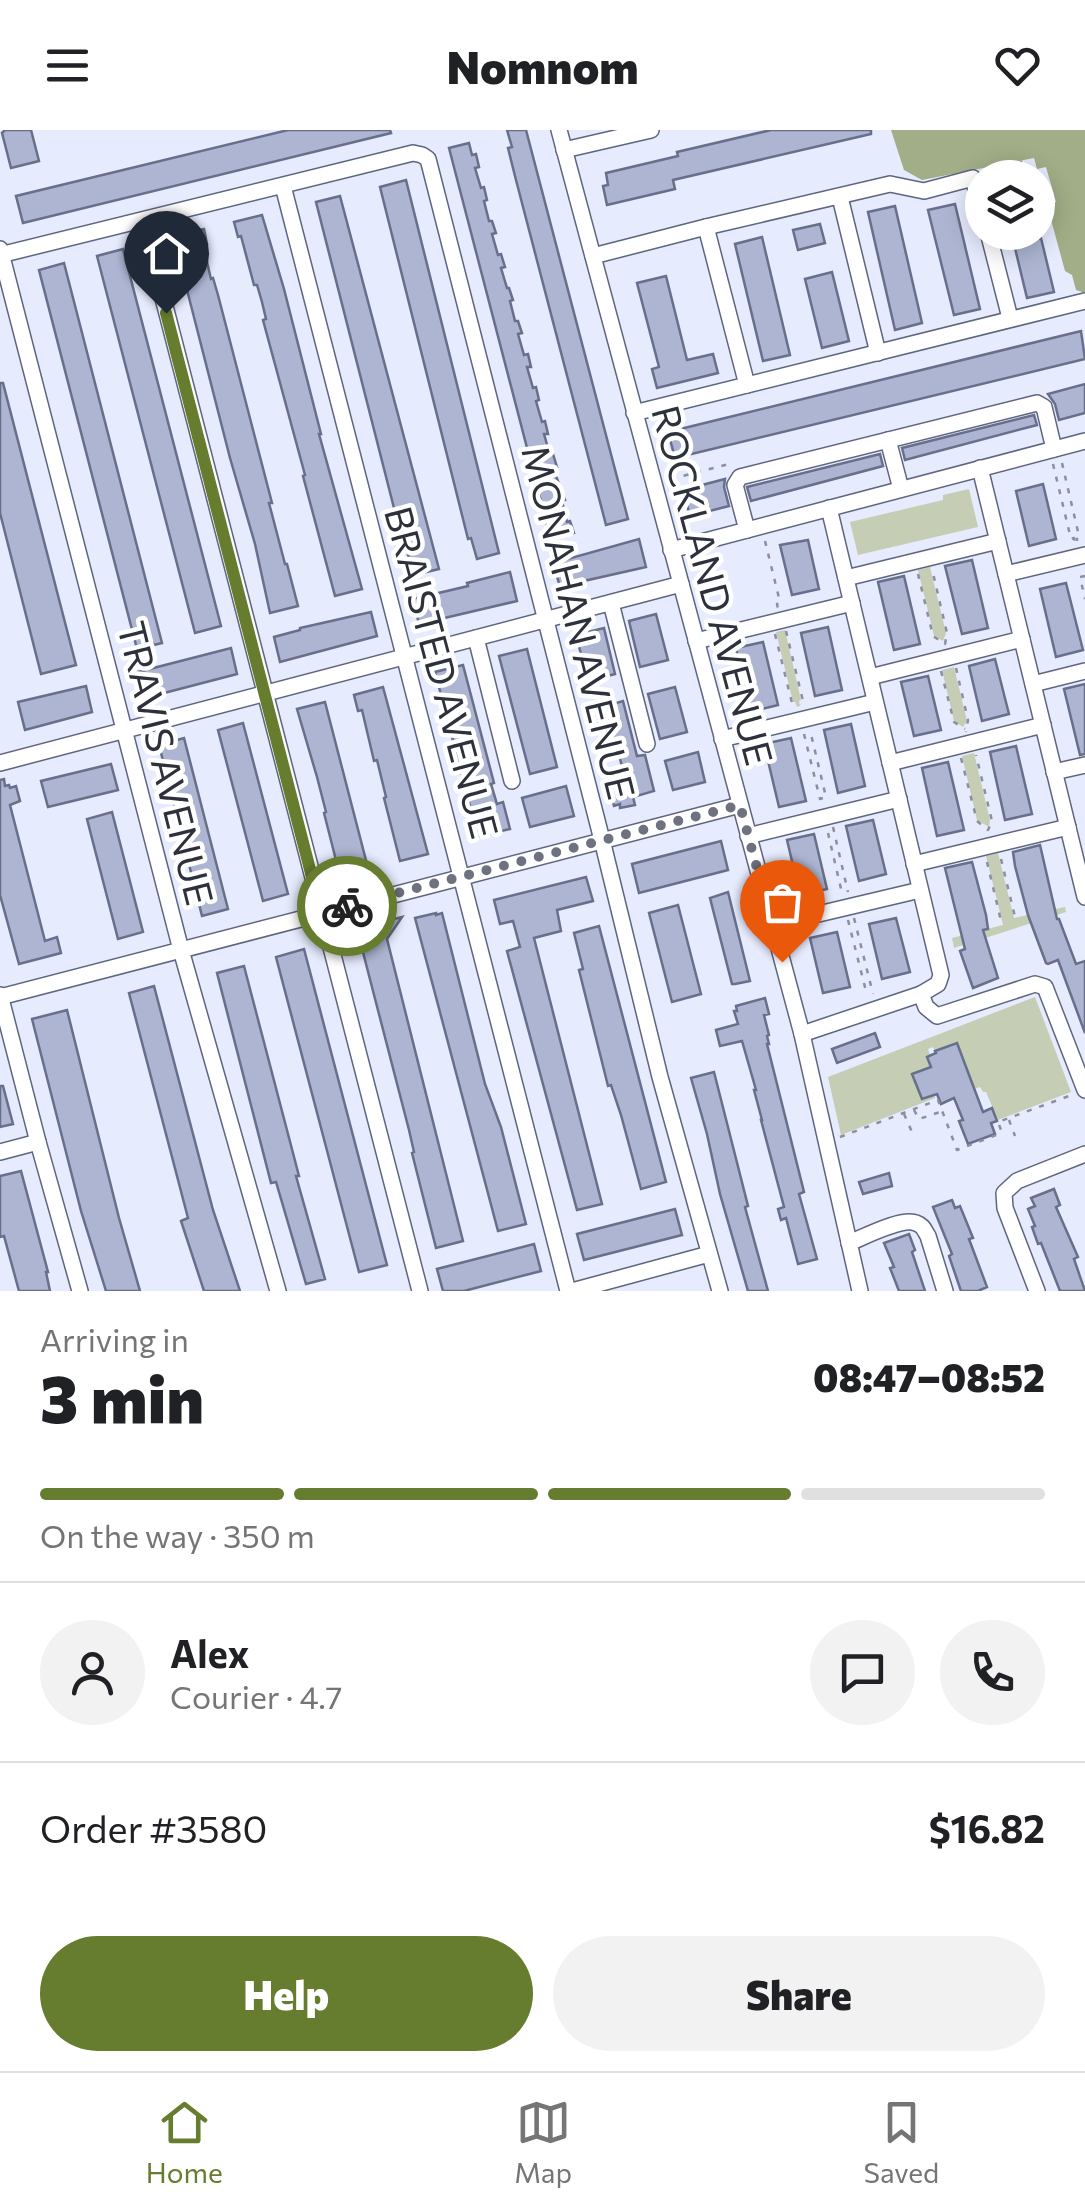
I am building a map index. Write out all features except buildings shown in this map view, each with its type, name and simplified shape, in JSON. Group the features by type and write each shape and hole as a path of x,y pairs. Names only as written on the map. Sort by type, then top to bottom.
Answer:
{"street":[{"name":"ROCKLAND AVENUE","path":"559,130 802,1034 860,1291"},
{"path":"564,150 651,130"},
{"name":"MONAHAN AVENUE","path":"284,186 413,154 428,160 660,1077 720,1291"},
{"path":"593,256 890,184 924,191 965,180"},
{"path":"0,253 284,186"},
{"name":"BRAISTED AVENUE","path":"284,186 570,1291"},
{"path":"840,197 878,353"},
{"path":"143,220 420,1291"},
{"path":"706,227 747,385"},
{"path":"993,250 1010,318"},
{"name":"TRAVIS AVENUE","path":"0,253 181,950 278,1291"},
{"path":"634,412 1085,301"},
{"path":"747,530 735,484 740,478 1037,404 1044,407 1056,458"},
{"path":"888,440 901,489"},
{"path":"671,550 980,468 1056,458 1085,440"},
{"path":"980,468 1085,897"},
{"path":"802,1034 921,994 938,984 940,975 830,508"},
{"path":"846,578 998,541"},
{"path":"1006,574 1085,556"},
{"path":"0,763 680,584"},
{"path":"610,603 646,744"},
{"path":"696,641 852,603"},
{"path":"476,638 512,781"},
{"path":"870,677 1022,639"},
{"path":"1033,684 1085,671"},
{"path":"722,739 876,702"},
{"path":"890,763 1043,725"},
{"path":"1054,772 1085,764"},
{"path":"748,836 898,799"},
{"path":"80,1291 0,996 740,805"},
{"path":"914,864 1068,826"},
{"path":"772,925 920,890"},
{"path":"921,994 926,1007 937,1016 1040,985 1048,992 1078,1050 1077,1093"},
{"path":"0,1152 38,1142"},
{"path":"1037,1291 1005,1208 1004,1193 1017,1181 1085,1154"},
{"path":"849,1242 902,1222 914,1222 928,1236 945,1291"},
{"path":"570,1291 709,1254"}],"path":[{"path":"1056,458 1079,536 1077,547 1071,539 1056,458"},
{"path":"671,479 730,464 740,478"},
{"path":"765,540 780,602 777,614"},
{"path":"917,570 933,636 944,644 948,634 932,566"},
{"path":"1085,576 1080,576 1085,600"},
{"path":"775,633 792,703 799,711 803,701 786,630"},
{"path":"955,666 968,720 967,736"},
{"path":"941,670 954,722 965,729"},
{"path":"804,731 820,799 826,797 809,728"},
{"path":"961,756 977,821 988,830 992,821 976,754"},
{"path":"826,826 844,887 832,825"},
{"path":"1000,853 1015,917"},
{"path":"985,856 1002,924"},
{"path":"855,921 873,994"},
{"path":"849,922 867,997"},
{"path":"840,1137 938,1100 958,1150 999,1134 998,1122 1077,1093"},
{"path":"914,1109 919,1119 943,1111"},
{"path":"904,1113 912,1132"},
{"path":"1008,1118 1015,1136"}],"green space":[{"path":"891,130 1085,130 1085,293 1076,290 1072,275 1065,271 1055,234 1055,160 965,160 965,172 922,180 904,170"},
{"path":"969,489 978,527 858,555 850,522 943,500 943,495"},
{"path":"930,567 946,633 943,641 934,636 918,570"},
{"path":"785,630 801,700 797,707 776,632"},
{"path":"954,667 967,721 963,727 954,721 942,670"},
{"path":"974,753 989,827 977,820 962,756"},
{"path":"998,853 1014,918 1065,907 1066,912 954,948 952,938 1003,925 986,856"},
{"path":"1035,997 1071,1092 998,1120 986,1092 980,1087 974,1089 957,1043 935,1051 933,1047 928,1049 927,1057 931,1067 913,1074 922,1099 934,1095 935,1098 841,1135 828,1077"}],"way so far":[{"path":"347,906 740,805 782,962"}],"route":[{"path":"166,313 321,912 347,906"}]}
